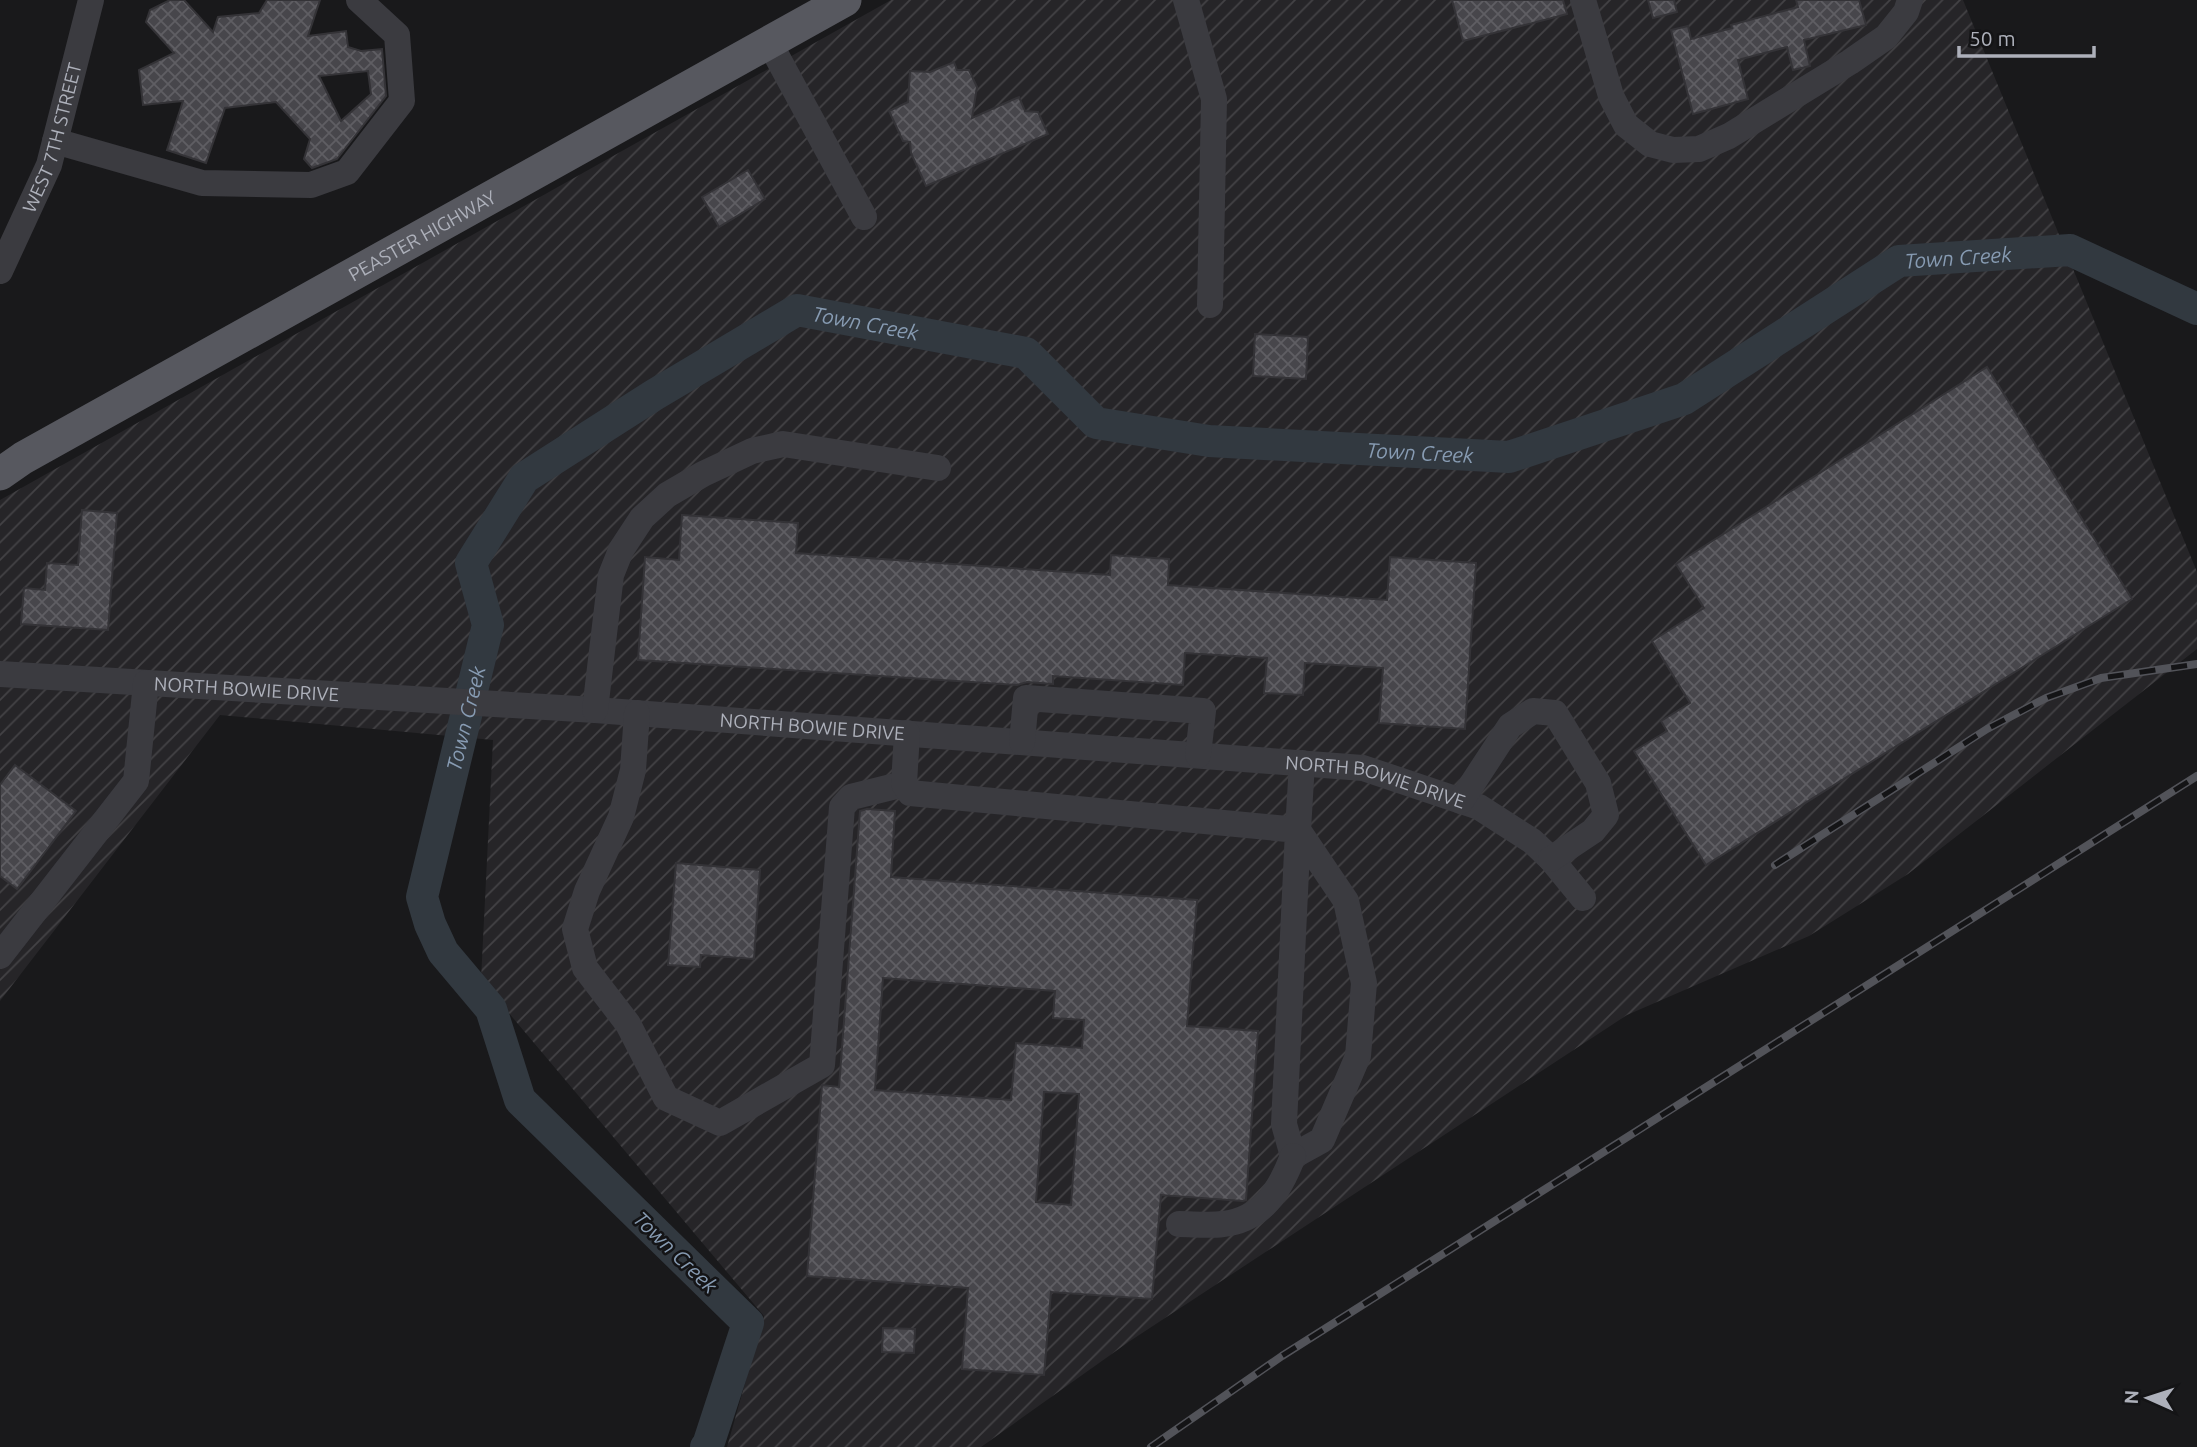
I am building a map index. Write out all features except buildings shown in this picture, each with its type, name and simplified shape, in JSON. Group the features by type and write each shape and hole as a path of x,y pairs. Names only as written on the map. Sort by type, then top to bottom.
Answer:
{"main road":[{"name":"PEASTER HIGHWAY","path":"0,474 35,451 845,0"}],"street":[{"name":"WEST 7TH STREET","path":"0,271 49,165 91,0"},
{"path":"55,141 202,183 311,184 347,172 402,101 397,35 359,0"},
{"path":"1186,0 1214,99 1210,305"},
{"path":"1583,0 1611,96 1626,125 1650,144 1673,150 1699,149 1729,136 1850,62 1886,37 1906,12 1910,0"},
{"path":"769,42 864,217"},
{"path":"595,710 611,575 621,550 642,518 667,495 703,474 752,451 783,444 939,468"},
{"name":"NORTH BOWIE DRIVE","path":"0,674 595,710 1363,768 1479,807 1531,841 1583,898"},
{"path":"0,956 136,781 146,683"},
{"path":"1022,742 1026,698 1203,711 1198,755"},
{"path":"1461,801 1510,726 1533,711 1555,713 1598,783 1606,815 1593,831 1550,859"},
{"path":"637,713 633,770 621,817 587,891 575,929 585,968 628,1024 666,1098 720,1123 822,1065 842,807 850,797 904,784"},
{"path":"907,733 904,784 909,793 1298,830"},
{"path":"1179,1224 1224,1224 1246,1218 1267,1204 1284,1181 1293,1156 1284,1124 1302,763"},
{"path":"1293,1156 1322,1140 1358,1056 1364,983 1346,901 1298,830"}],"shaded area":[{"path":"891,0 1963,0 2197,572 2197,649 1908,874 1809,936 1627,1015 1130,1341 981,1447 727,1447 764,1316 481,980 493,740 220,715 0,1001 0,500"}],"waterway":[{"name":"Town Creek","path":"706,1447 748,1323 520,1100 491,1009 443,952 430,924 422,897 488,625 471,563 524,478 654,395 797,310 1026,353 1096,423 1209,441 1509,457 1684,399 1899,261 2070,250 2197,309"}],"railway":[{"path":"1775,865 1987,729 2046,698 2101,678 2197,664"},
{"path":"1151,1447 1282,1356 2197,776"}]}
